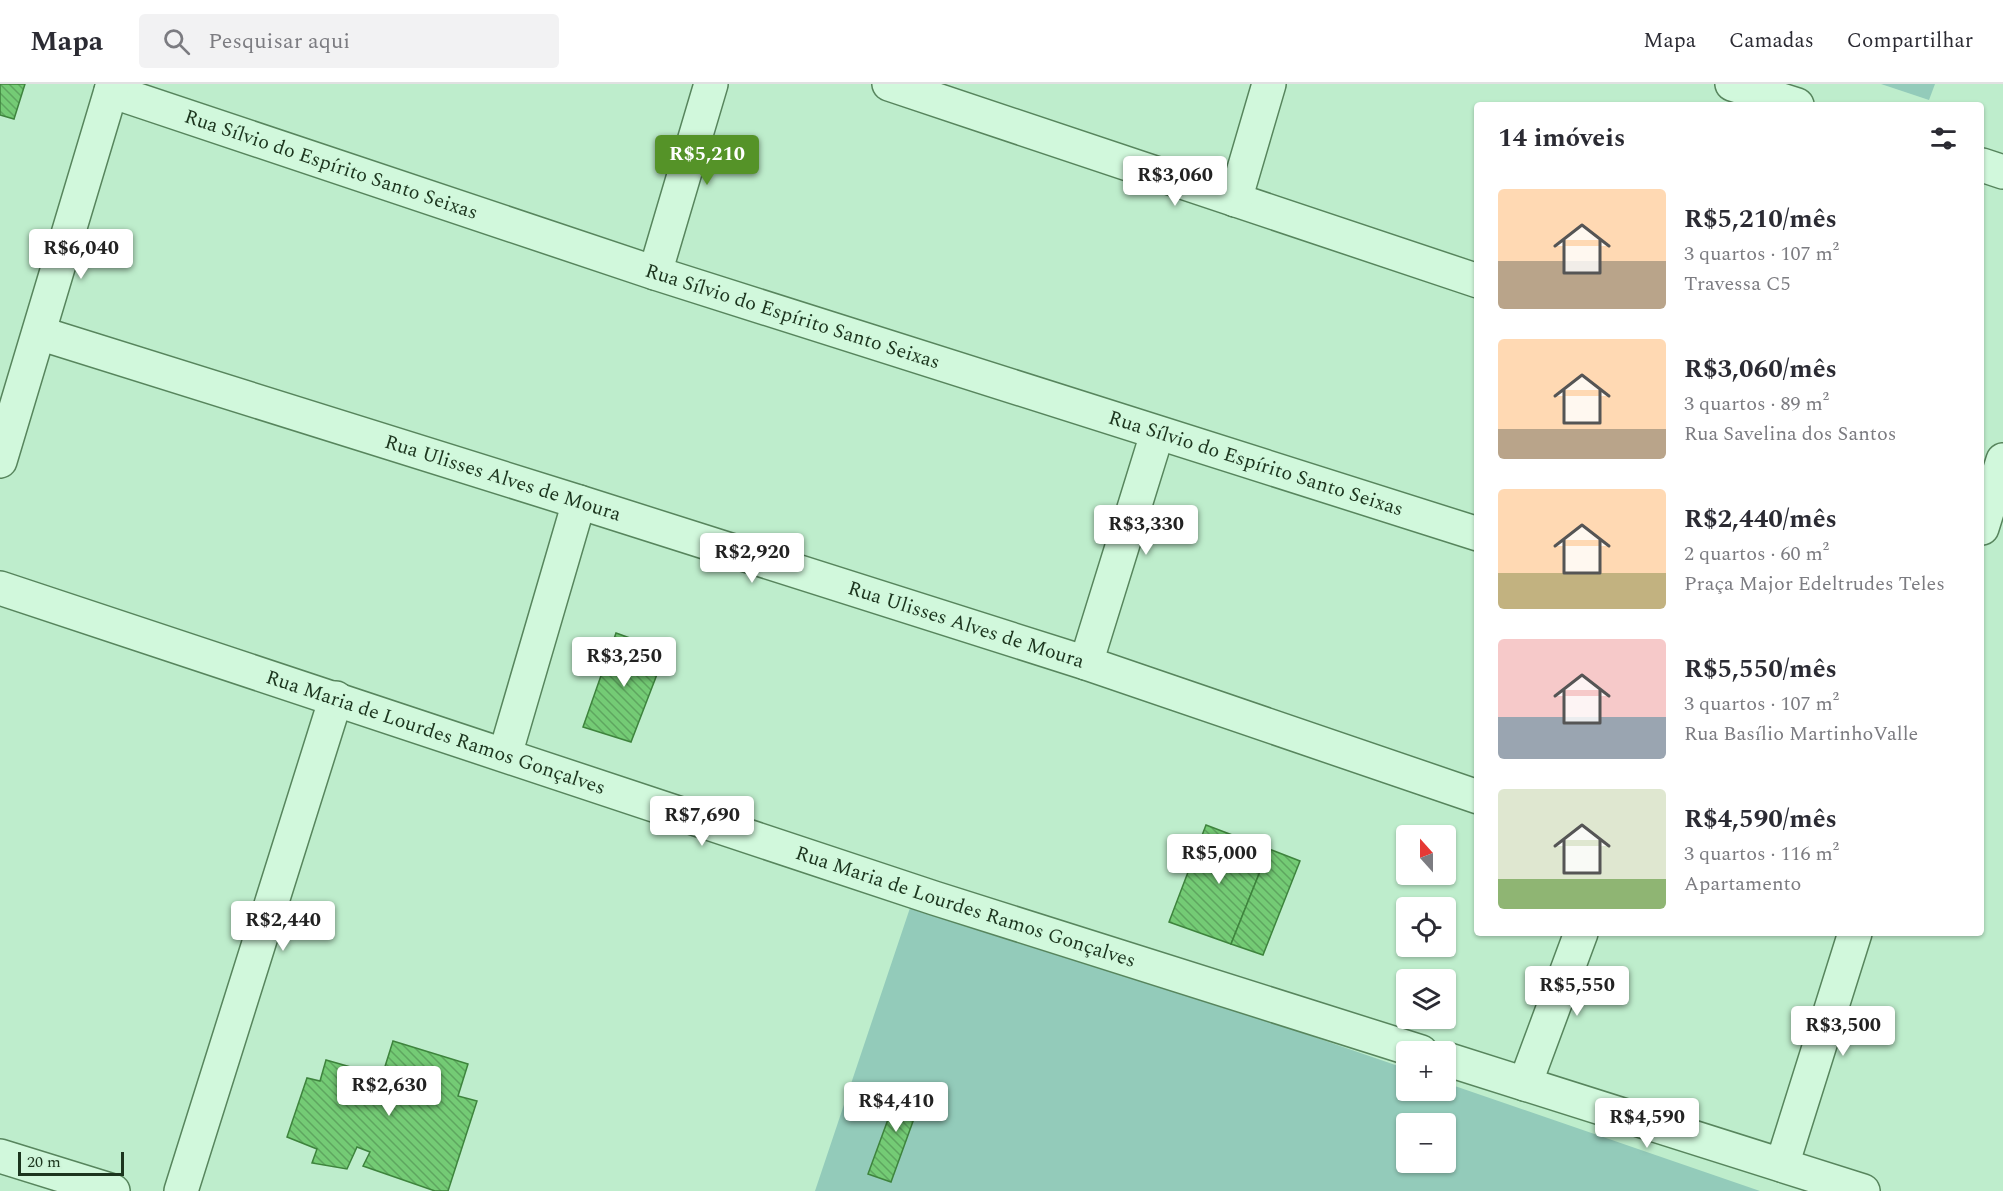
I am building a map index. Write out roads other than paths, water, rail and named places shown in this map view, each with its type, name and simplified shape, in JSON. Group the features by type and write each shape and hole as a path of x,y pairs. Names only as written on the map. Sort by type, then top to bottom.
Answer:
{"street":[{"path":"655,273 711,84"},
{"path":"889,84 1474,279"},
{"path":"1235,200 1269,84"},
{"path":"1732,84 1788,102"},
{"path":"0,461 112,88"},
{"name":"Rua Sílvio do Espírito Santo Seixas","path":"112,88 655,273 1474,533"},
{"path":"1984,166 2003,172"},
{"name":"Rua Ulisses Alves de Moura","path":"39,333 1086,663 1474,795"},
{"path":"1086,663 1157,434"},
{"path":"1984,522 2003,460"},
{"path":"505,755 579,502"},
{"name":"Rua Maria de Lourdes Ramos Gonçalves","path":"0,588 934,898 1396,1044"},
{"path":"181,1191 336,698"},
{"path":"1525,1084 1580,936"},
{"path":"1782,1165 1854,936"},
{"path":"1456,1062 1782,1165 1811,1183 1863,1191"},
{"path":"0,1156 49,1182 113,1191"}]}
